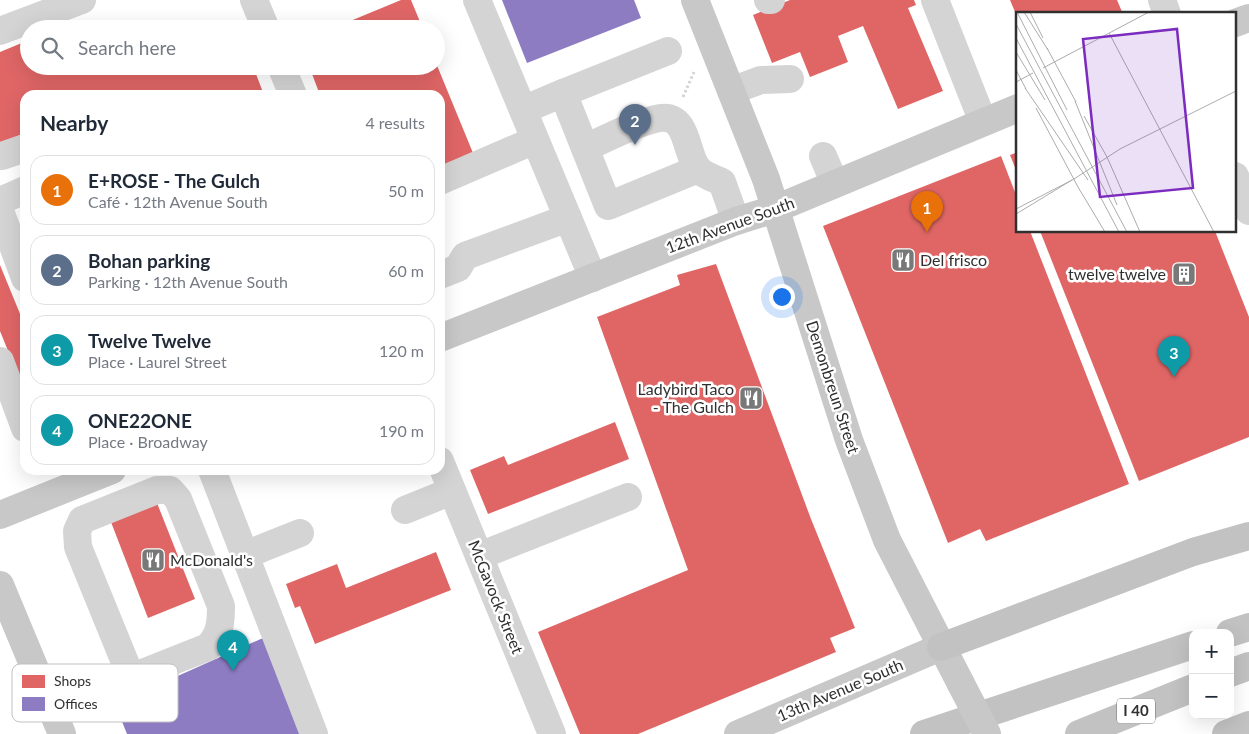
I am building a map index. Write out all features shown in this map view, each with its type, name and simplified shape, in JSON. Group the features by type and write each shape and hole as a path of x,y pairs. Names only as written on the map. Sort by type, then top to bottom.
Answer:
{"highway":[{"path":"941,647 1193,552 1249,536"},
{"path":"1234,632 1249,627"},
{"path":"924,734 1189,646"},
{"path":"1234,672 1249,666"},
{"name":"I 40","path":"1079,734 1189,690"},
{"path":"1226,734 1249,725"}],"main road":[{"name":"Demonbreun Street","path":"695,0 766,179 849,440 884,531 941,647 987,734"},
{"path":"1236,23 1249,18"},
{"name":"12th Avenue South","path":"445,336 736,221 775,209 1016,109"},
{"path":"0,515 95,475"},
{"path":"0,585 33,664"},
{"name":"13th Avenue South","path":"738,734 941,647"},
{"path":"57,722 62,734"}],"street":[{"path":"29,20 82,0"},
{"path":"254,0 262,20"},
{"path":"477,0 593,278"},
{"path":"935,0 983,122"},
{"path":"1162,0 1166,12"},
{"path":"0,31 20,23"},
{"path":"522,110 668,50"},
{"path":"285,75 291,90"},
{"path":"731,91 761,80 790,79"},
{"path":"563,93 608,206 698,169"},
{"path":"585,148 653,120 667,118 679,124 698,169 722,182 736,221"},
{"path":"445,179 535,140"},
{"path":"823,156 834,184"},
{"path":"1236,178 1249,211"},
{"path":"0,201 20,192"},
{"path":"0,211 20,265"},
{"path":"445,273 458,268 464,256 568,218"},
{"path":"0,361 20,415"},
{"name":"McGavock Street","path":"445,474 552,734"},
{"path":"214,475 314,734"},
{"path":"126,664 78,548 77,531 82,520 157,490 170,490 178,499 221,606 221,622 217,638 208,647 164,664"},
{"path":"405,510 452,491"},
{"path":"479,556 628,497"},
{"path":"245,555 300,533"}],"building: Shops":[{"path":"401,0 411,0 419,20 353,20"},
{"path":"790,0 914,0 916,5 908,8 943,91 898,109 863,26 838,36 848,62 810,77 800,52 772,63 753,15"},
{"path":"1010,0 1117,0 1122,12 1016,12 1016,14"},
{"path":"20,44 20,75 256,75 262,90 20,90 20,135 0,143 0,52"},
{"path":"312,75 441,75 473,153 445,164 445,90 318,90"},
{"path":"1016,153 1016,170 1010,155"},
{"path":"1001,156 1016,195 1016,232 1030,232 1129,484 986,541 980,529 948,543 823,226"},
{"name":"twelve twelve","path":"1040,232 1215,232 1249,317 1249,437 1139,481"},
{"path":"716,264 811,519 855,628 830,638 836,652 638,734 580,734 538,632 688,570 597,317 680,285 677,275"},
{"path":"0,265 20,314 20,381 0,331"},
{"path":"615,422 629,459 488,514 470,470 504,456 508,465"},
{"name":"McDonald's","path":"157,503 195,599 148,618 111,522"},
{"path":"436,552 451,590 315,644 300,606 295,608 286,584 337,564 346,588"}],"building: Offices":[{"path":"502,0 634,0 641,18 527,63"},
{"path":"263,638 300,734 127,734 122,722 178,722 178,676"}],"place":[{"name":"Bohan parking","path":"635,145"},
{"name":"E+ROSE - The Gulch","path":"927,232"},
{"name":"Del frisco","path":"903,260"},
{"name":"twelve twelve","path":"1184,274"},
{"name":"Twelve Twelve","path":"1174,377"},
{"name":"Ladybird Taco - The Gulch","path":"751,398"},
{"name":"McDonald's","path":"153,560"},
{"name":"ONE22ONE","path":"233,671"}]}
